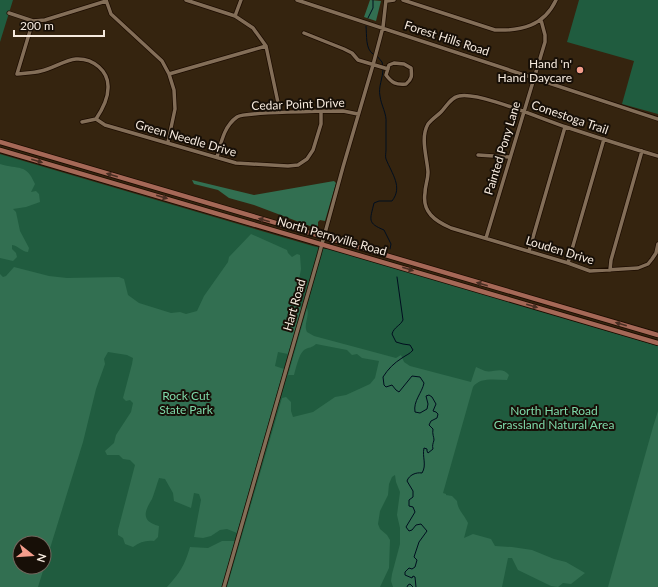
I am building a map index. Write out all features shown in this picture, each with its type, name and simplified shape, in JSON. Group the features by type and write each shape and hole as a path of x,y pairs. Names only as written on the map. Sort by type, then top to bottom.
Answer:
{"main road":[{"name":"North Perryville Road","path":"0,142 658,335"},
{"name":"North Perryville Road","path":"0,150 658,342"}],"street":[{"path":"9,13 33,21 45,20 106,0 111,14 162,61 169,74 174,90 175,109 168,142"},
{"path":"186,0 235,16 253,28 266,46 280,112"},
{"path":"235,16 241,0"},
{"name":"Forest Hills Road","path":"297,0 383,27 658,119"},
{"path":"316,0 316,6"},
{"path":"387,0 394,0"},
{"name":"Hart Road","path":"224,587 373,65 383,27 387,0"},
{"path":"403,0 416,2 495,30 522,29 540,20 554,5 556,0"},
{"name":"Painted Pony Lane","path":"486,238 509,157 545,42 544,30 540,20"},
{"path":"33,21 17,74 41,72 76,59 92,61 102,69 107,80 108,89 102,110 96,119 82,122"},
{"path":"304,33 344,49 352,53 358,60 388,69"},
{"path":"169,74 266,46"},
{"path":"394,63 404,64 411,68 412,76 406,84 391,82 386,75 388,69 389,65 394,63"},
{"name":"Louden Drive","path":"476,96 467,95 453,98 428,125 425,137 428,171 424,201 426,210 440,223 451,228 590,271 638,268 648,264 656,252 658,244"},
{"name":"Conestoga Trail","path":"476,96 658,156"},
{"name":"Cedar Point Drive","path":"217,157 228,125 238,116 280,112 344,111 358,114"},
{"name":"Green Needle Drive","path":"96,119 104,125 168,142 236,163 288,166 298,165 307,159 313,150 320,124 321,112"},
{"path":"529,251 565,126"},
{"path":"568,263 604,139"},
{"path":"610,270 610,260 642,151"},
{"path":"478,155 509,157"}],"green space":[{"path":"0,0 13,0 0,42"},
{"path":"370,0 381,1 376,21 364,17"},
{"path":"579,0 658,0 658,114 622,104 634,61 567,42"},
{"name":"Rock Cut State Park","path":"0,154 313,246 327,248 658,346 658,587 0,587"},
{"path":"0,164 25,170 32,177 35,184 31,192 36,191 39,194 40,202 26,207 13,209 16,212 20,231 29,248 28,252 26,252 12,245 12,249 16,253 17,257 13,261 0,258"},
{"path":"192,180 254,195 334,181 336,183 325,221 320,220 318,222 318,227 315,228 254,205 229,198 218,190 194,184"},
{"path":"251,234 287,250 292,257 297,254 300,255 301,269 298,285 299,306 302,309 288,354 278,352 275,366 284,369 237,533 227,529 220,530 211,536 203,538 194,537 201,500 199,494 194,493 191,508 174,501 173,493 165,479 159,478 146,512 149,522 159,526 158,537 154,541 143,542 133,547 125,544 123,538 118,535 135,465 130,460 123,459 119,455 107,455 105,451 114,443 116,435 131,412 133,403 130,400 126,401 123,398 133,358 127,355 108,352 104,359 105,364 96,389 83,442 52,542 52,535 12,535 12,575 42,575 38,587 0,587 0,274 3,277 6,276 14,267 49,276 67,278 119,277 124,279 128,295 139,303 171,313 180,312 186,314 197,311 204,296 228,262 229,257"},
{"path":"307,308 308,314 306,329 307,332 314,336 396,358 401,355 404,362 410,366 471,382 476,367 485,371 501,370 506,372 509,375 507,380 484,380 473,387 443,493 452,496 457,501 460,510 468,523 464,538 473,534 491,539 495,546 532,550 566,562 585,573 571,584 563,583 558,587 551,586 518,570 512,558 508,558 502,587 393,587 391,581 392,574 400,544 400,528 397,515 400,492 395,475 392,477 389,484 388,495 380,511 378,524 380,529 390,540 389,568 380,587 227,587 282,398 286,397 291,402 293,417 313,412 335,397 346,395 370,384 375,378 379,361 362,358 357,354 352,355 347,350 316,344 302,352 294,375 288,375"},
{"path":"658,411 658,587 608,587 653,427"},
{"path":"222,541 235,541 222,587 167,587 181,569 190,547 208,548"}],"waterway":[{"path":"368,18 373,8 373,0"},
{"path":"366,26 368,45 370,52 373,54"},
{"path":"377,56 382,62 383,67"},
{"path":"383,69 380,93 386,120 386,159 395,180 397,191 392,201 379,201 374,203 371,220 372,223 384,230 391,244 390,249"},
{"path":"397,277 403,320 392,334 396,342 410,345 413,350 391,366 383,377 384,385 386,387 392,385 399,392 412,376 420,377 424,383 415,404 415,412 420,413 427,409 428,404 426,396 429,395 436,404 433,411 438,414 437,418 431,421 429,425 433,429 433,449 428,453 427,449 424,448 424,464 422,473 411,476 407,481 413,491 413,497 409,500 409,506 413,507 415,512 406,527 409,531 416,525 421,524 427,531 419,542 414,557 417,560 415,567 412,569 409,568 405,572 405,575 412,578 413,576 415,577 416,587"},
{"path":"407,587 410,584 413,587"}],"place":[{"name":"Hand 'n' Hand Daycare","path":"580,70"}],"park label":[{"name":"North Hart Road Grassland Natural Area","path":"554,417"}]}
